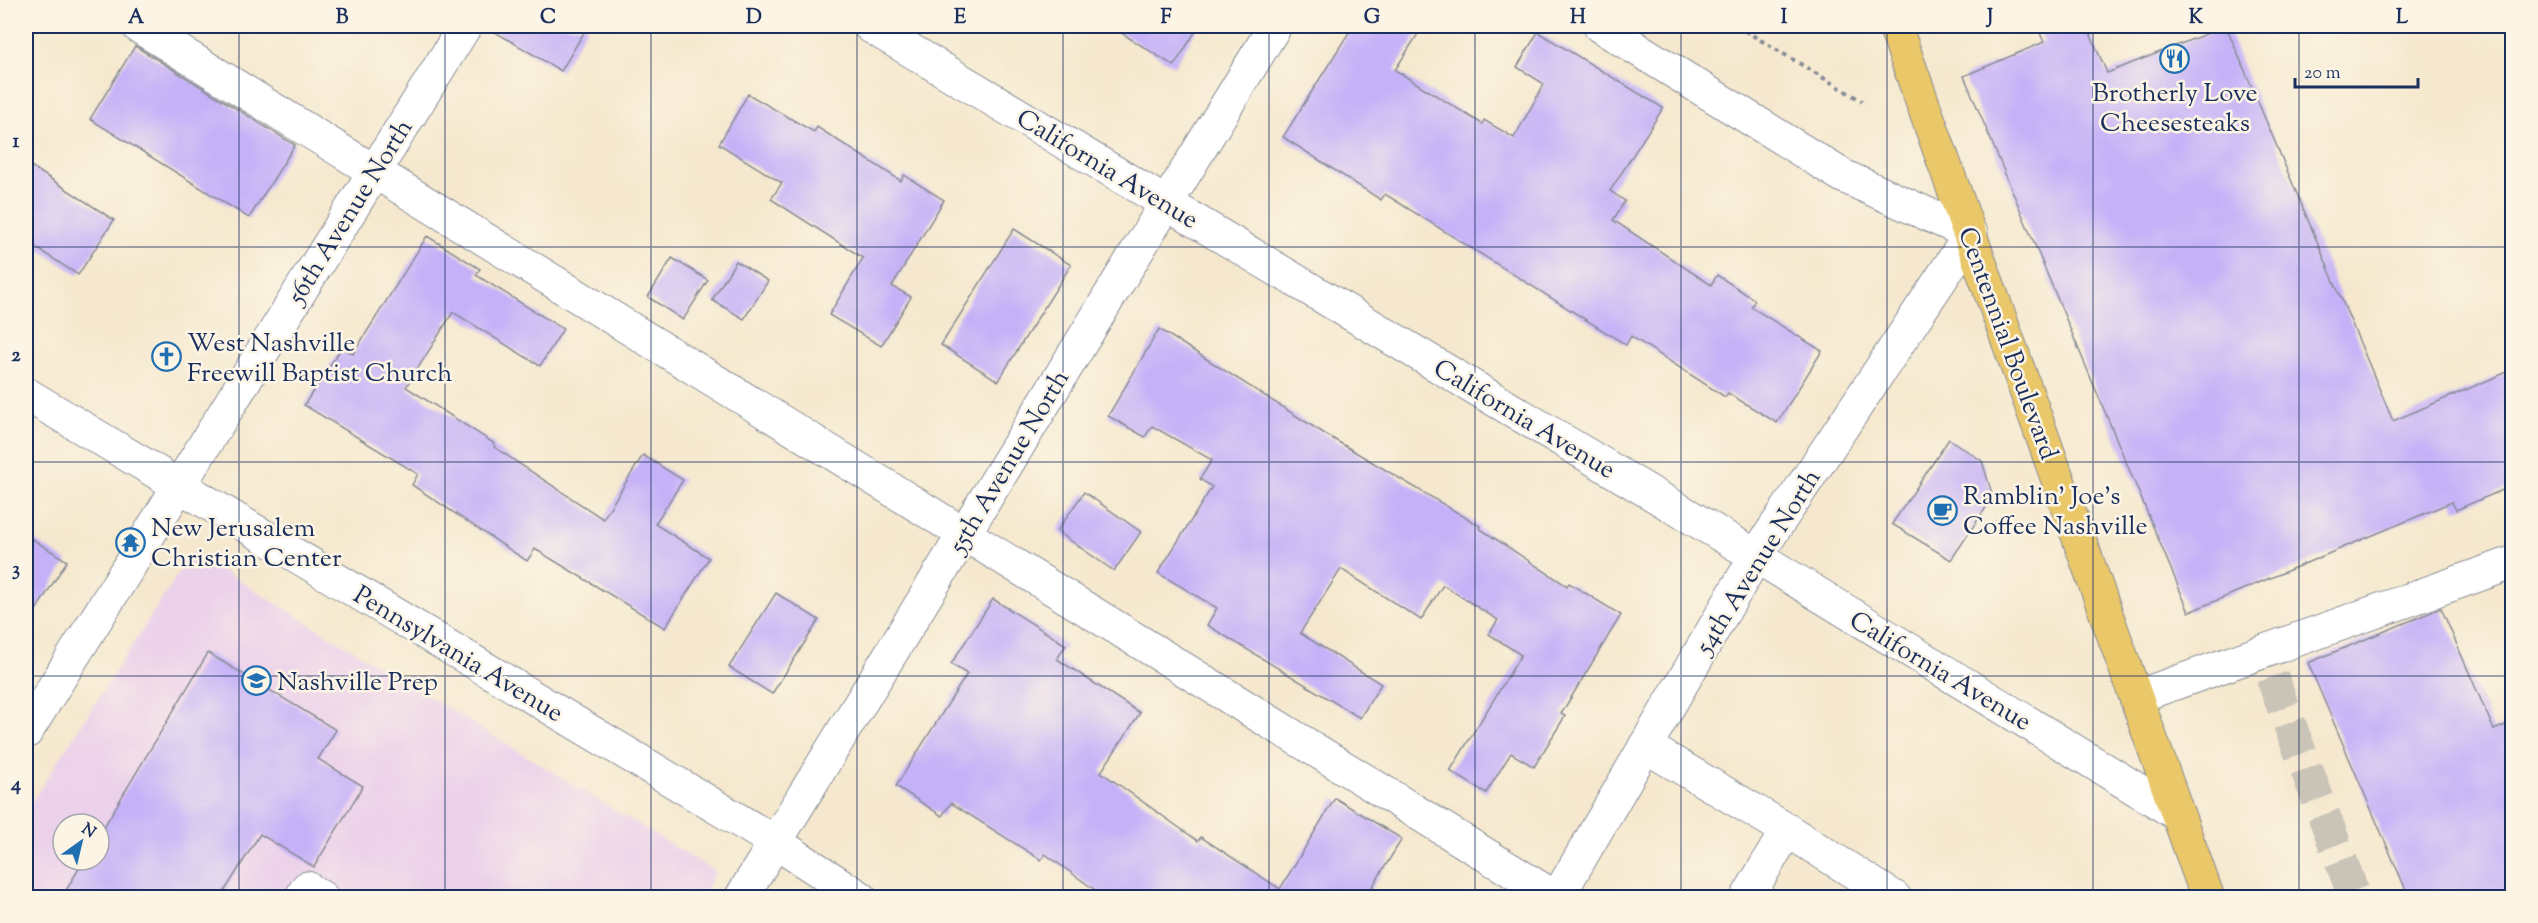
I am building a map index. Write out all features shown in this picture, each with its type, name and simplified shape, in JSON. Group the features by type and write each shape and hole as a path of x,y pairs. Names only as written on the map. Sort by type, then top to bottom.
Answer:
{"main road":[{"name":"Centennial Boulevard","path":"1895,26 2208,897"}],"street":[{"path":"138,26 1556,897"},
{"name":"56th Avenue North","path":"26,732 465,26"},
{"name":"California Avenue","path":"870,26 1756,556 2177,814"},
{"name":"55th Avenue North","path":"741,897 1275,26"},
{"path":"1600,26 1843,176 1971,234"},
{"name":"54th Avenue North","path":"1556,897 1756,556 1971,234"},
{"name":"Pennsylvania Avenue","path":"26,394 775,842 861,897"},
{"path":"2136,697 2268,663 2512,563"},
{"path":"1645,746 1895,897"},
{"path":"1747,897 1787,830"},
{"path":"301,897 307,888 322,897"}],"path":[{"path":"1737,26 1862,101"}],"shaded area":[{"name":"Nashville Prep","path":"192,552 716,872 701,898 26,897 26,811"}],"building":[{"path":"485,26 588,26 561,71"},
{"path":"1110,26 1199,26 1174,66"},
{"path":"1353,26 1423,26 1395,70 1482,124 1484,120 1514,138 1544,84 1517,67 1538,32 1663,108 1610,191 1625,201 1613,220 1711,285 1717,275 1755,300 1751,307 1822,351 1777,423 1728,393 1725,397 1631,336 1626,345 1385,194 1381,200 1283,137"},
{"path":"2037,26 2087,26 2107,73 2226,26 2393,421 2512,370 2512,486 2456,510 2452,502 2189,612 1964,76 2044,42"},
{"path":"135,46 295,145 249,218 90,119"},
{"path":"748,94 814,132 817,127 901,181 904,175 944,200 892,286 911,297 881,346 829,315 863,258 771,199 782,183 719,144"},
{"path":"26,163 114,220 78,275 26,241"},
{"path":"1014,229 1071,265 998,381 941,345"},
{"path":"427,236 480,269 476,275 563,329 540,366 453,312 406,387 495,444 494,447 603,519 643,455 683,480 655,524 709,558 665,628 535,549 527,561 412,485 418,474 304,405 342,347 353,354"},
{"path":"672,258 708,280 683,320 648,297"},
{"path":"736,261 768,281 744,319 712,300"},
{"path":"1159,329 1325,434 1480,526 1479,528 1567,586 1569,583 1621,615 1561,714 1565,716 1534,767 1511,753 1486,793 1450,771 1521,655 1489,634 1498,620 1443,585 1421,620 1341,569 1300,633 1381,684 1360,718 1207,625 1217,608 1158,573 1212,487 1200,479 1212,460 1152,426 1145,437 1108,416"},
{"name":"Ramblin’ Joe’s Coffee Nashville","path":"1949,439 1982,461 1993,497 1951,560 1892,524"},
{"path":"1084,492 1141,532 1114,571 1057,531"},
{"path":"26,535 67,561 26,626"},
{"path":"776,593 819,620 772,694 729,667"},
{"path":"993,599 1066,645 1057,659 1140,713 1101,772 1198,841 1201,837 1280,889 1335,798 1402,839 1366,897 1105,897 1045,854 1041,860 951,803 942,816 896,786 967,674 951,664"},
{"path":"2441,608 2494,730 2512,722 2512,897 2409,897 2308,663"},
{"path":"208,653 336,730 318,759 363,786 314,867 260,834 221,897 62,897 77,872 111,872 111,815"}],"tunnel":[{"path":"2272,677 2355,898"}],"place":[{"name":"Brotherly Love Cheesesteaks","path":"2175,58"},
{"name":"West Nashville Freewill Baptist Church","path":"166,357"},
{"name":"Ramblin’ Joe’s Coffee Nashville","path":"1942,510"},
{"name":"New Jerusalem Christian Center","path":"130,542"},
{"name":"Nashville Prep","path":"256,681"}]}
